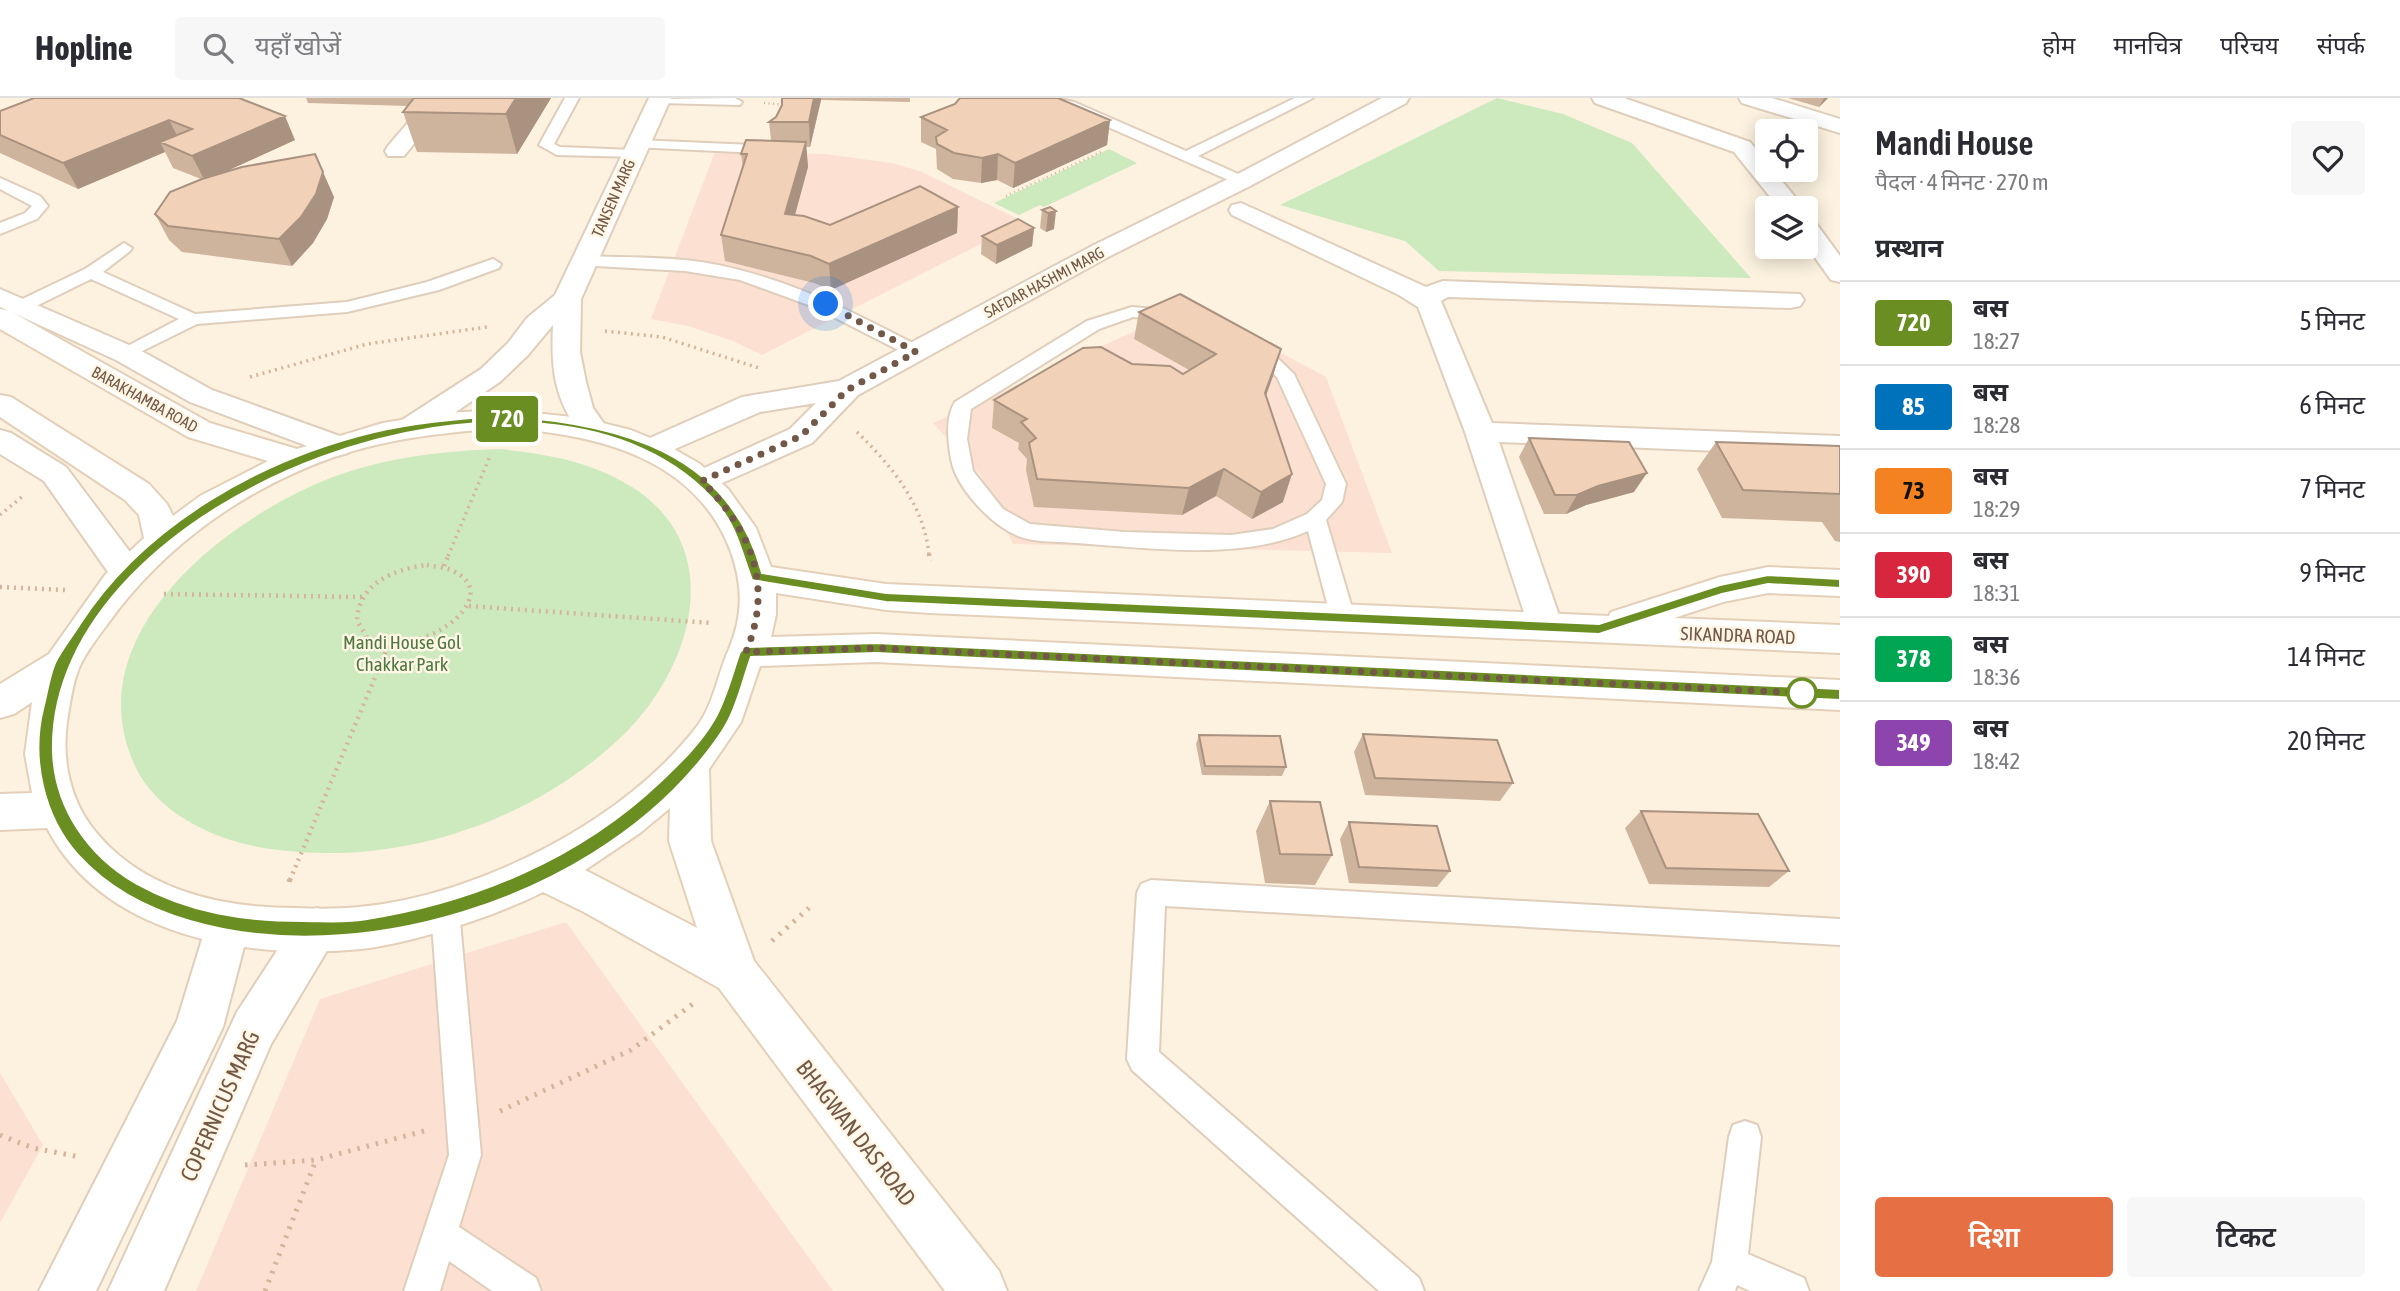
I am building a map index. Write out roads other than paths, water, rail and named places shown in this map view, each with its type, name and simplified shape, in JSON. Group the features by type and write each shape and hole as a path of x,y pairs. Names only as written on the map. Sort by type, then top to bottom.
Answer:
{"street":[{"path":"396,151 440,98"},
{"name":"SAFDAR HASHMI MARG","path":"702,481 801,436 829,398 1101,251 1242,196 1398,98"},
{"path":"1603,98 1742,147 1782,196"},
{"path":"1750,98 1840,126"},
{"name":"TANSEN MARG","path":"592,428 579,409 571,382 566,352 568,313 584,261 660,99"},
{"path":"1242,196 1424,298 1436,313 1480,432 1545,627"},
{"path":"1818,244 1840,274"},
{"path":"1424,298 1443,289 1790,300"},
{"path":"7,307 126,354 201,396 337,446"},
{"name":"BARAKHAMBA ROAD","path":"7,307 199,430 299,460"},
{"name":"TANSEN MARG","path":"413,427 491,375 518,349 537,324 568,313"},
{"path":"652,449 753,404 829,398"},
{"path":"0,404 137,492 155,512 162,541"},
{"path":"505,419 558,422 592,428 652,449 678,464 702,481 722,501 750,549 757,577 759,601 752,639 721,722 688,764 646,805 594,844 524,882 445,910 363,928 248,926 163,906 116,880 81,848 58,810 46,769 46,729 61,664 96,609 162,541 228,495 299,460 337,446 413,427 505,419"},
{"path":"1480,432 1840,446"},
{"path":"0,440 55,474 119,583"},
{"name":"SIKANDRA ROAD","path":"757,577 886,597 930,600 1840,639"},
{"path":"1599,629 1720,590 1768,580 1840,583"},
{"path":"752,639 876,648 1840,695"},
{"path":"0,703 61,664"},
{"name":"BHAGWAN DAS ROAD","path":"688,764 690,841 735,973 979,1291"},
{"path":"0,811 58,810"},
{"name":"BHAGWAN DAS ROAD","path":"543,871 600,898 735,973"},
{"path":"67,1291 248,926"},
{"name":"COPERNICUS MARG","path":"136,1291 254,1028 317,929"}],"lane":[{"path":"572,98 547,145 556,151 792,150"},
{"path":"1035,98 1069,105 1187,156 1242,196"},
{"path":"1069,105 1088,98"},
{"path":"1187,156 1306,98"},
{"path":"660,99 735,102"},
{"path":"1122,141 1139,134"},
{"path":"0,183 35,200 40,206 31,216 0,229"},
{"path":"7,307 91,273 124,248"},
{"path":"584,261 716,270 771,283 826,304 916,352"},
{"path":"126,354 193,319 348,307 433,285 493,264"},
{"path":"91,273 193,319"},
{"path":"1132,312 1171,315 1265,356 1285,374 1336,484 1332,502 1315,519 1277,536 1231,542 1124,539 1025,531 996,514 963,472 957,439 962,406 1093,325 1132,312"},
{"path":"1315,519 1343,618"},
{"path":"1406,1291 1143,1059 1151,893 1840,932"},
{"path":"422,1291 465,1155 445,910"},
{"path":"1745,1137 1723,1277 1791,1291"},
{"path":"440,1234 523,1291"}],"park label":[{"name":"Mandi House Gol Chakkar Park","path":"402,653"}]}
